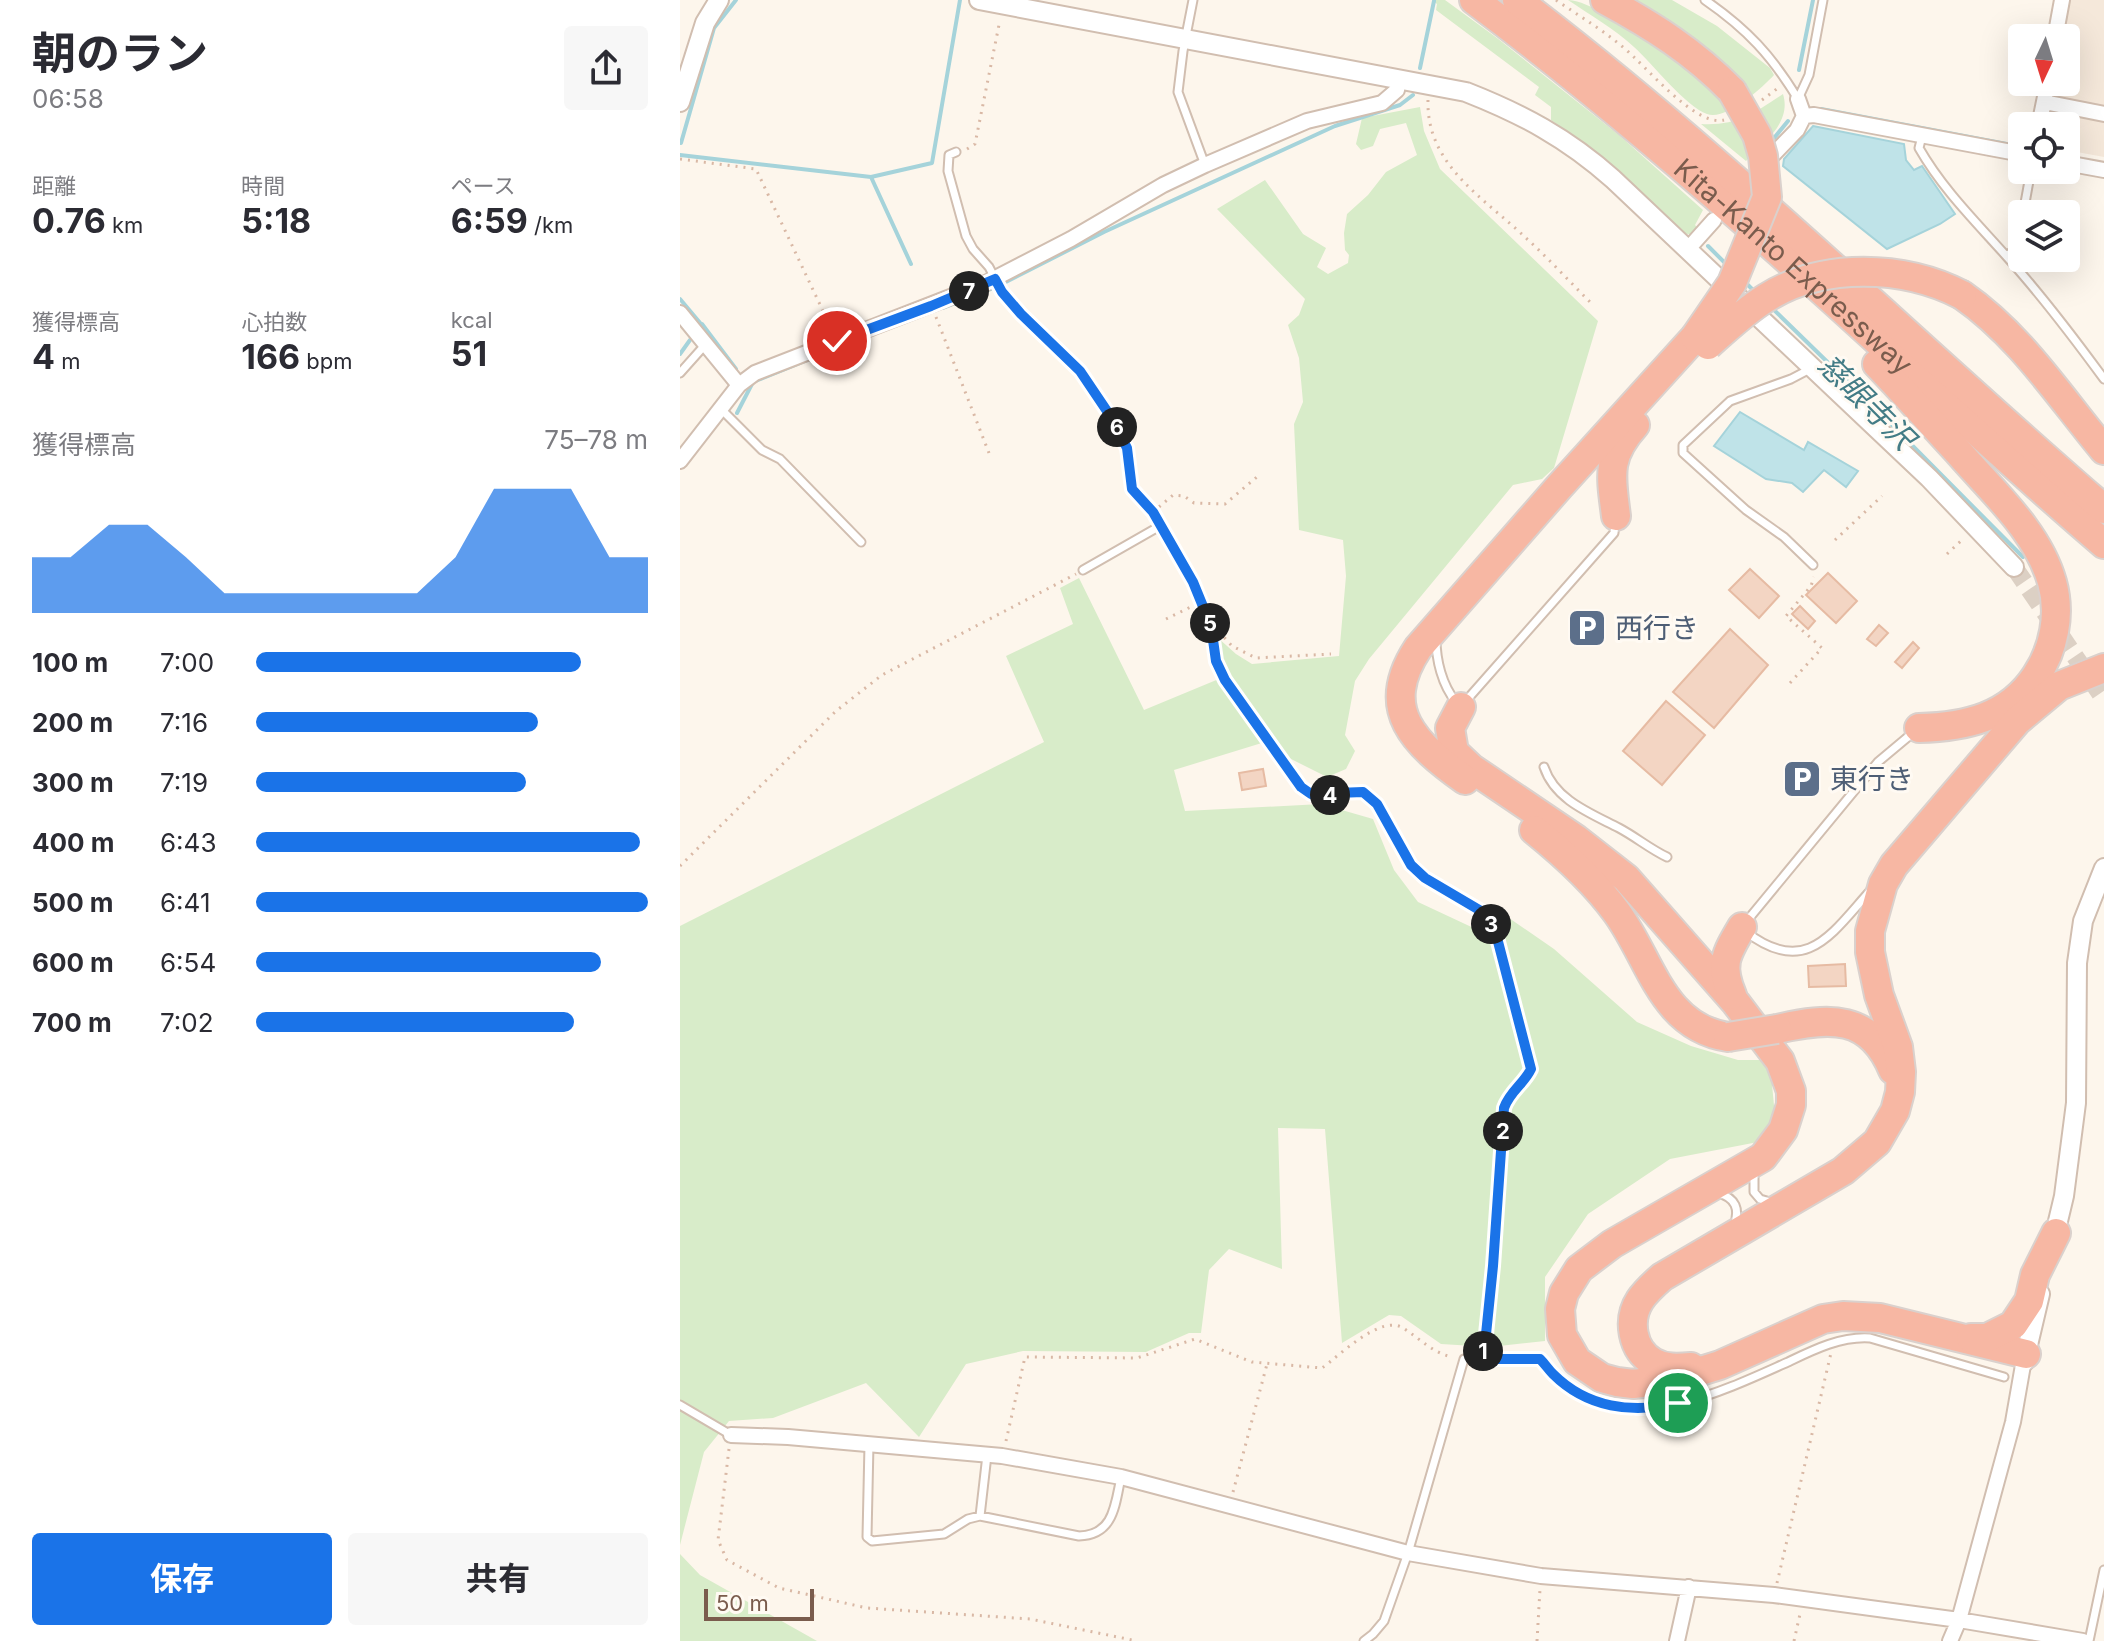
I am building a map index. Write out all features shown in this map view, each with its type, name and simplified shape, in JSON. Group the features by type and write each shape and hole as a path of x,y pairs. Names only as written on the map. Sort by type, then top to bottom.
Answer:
{"highway":[{"name":"Kita-Kanto Expressway","path":"1474,0 1595,94 1727,219 2104,544"},
{"name":"Kita-Kanto Expressway","path":"1517,0 1728,173 2104,509"},
{"path":"1605,0 1684,46 1739,105 1757,135 1763,156 1767,197 1732,283 1702,341 1617,447 1611,478 1616,516"},
{"path":"1727,219 1902,390 1997,496 2030,538 2052,581 2056,611 2054,637 2026,691 2005,708 1984,719 1957,726 1919,728"},
{"path":"1895,1111 1894,1072 1887,1055 1867,1033 1852,1025 1818,1021 1728,1037 1696,1028 1671,1006 1618,913 1583,872 1534,830 1440,762 1415,737 1401,708 1403,678 1418,648 1559,487 1702,341 1769,296 1819,278 1852,273 1903,275 1925,279 1962,295 2010,334 2104,450"},
{"path":"1720,1365 1675,1368 1652,1362 1638,1346 1633,1323 1635,1310 1650,1287 1662,1277 1843,1171 1877,1142 1895,1111 1900,1092 1901,1060 1875,982 1870,931 1877,902 1894,865 2017,721 2059,686 2104,668"},
{"path":"1461,707 1450,728 1454,752 1471,768 1576,839 1626,878 1736,1003 1780,1061 1791,1091 1791,1105 1783,1130 1763,1157 1612,1244 1579,1269 1564,1293 1560,1323 1568,1349 1577,1361 1602,1378 1617,1382 1633,1384 1675,1379 1720,1365 1823,1319 1843,1316 1880,1318 1958,1338 2025,1360"},
{"path":"1736,1003 1725,979 1724,965 1727,951 1742,927"},
{"path":"1958,1338 1987,1338 2013,1325 2029,1301 2035,1275 2056,1233"}],"street":[{"path":"680,102 705,23 719,0"},
{"path":"979,0 1466,92 1507,109 1557,136 1590,158 1688,249 1929,478 2014,567"},
{"path":"2058,24 2062,0"},
{"path":"680,461 739,385 755,373 995,279 1163,185 1307,121 1382,103 1397,90 1399,78"},
{"path":"2042,112 2045,96"},
{"path":"1756,171 1797,130 1804,116 1798,99"},
{"path":"2044,102 2104,114"},
{"path":"1804,116 1814,115 2008,151"},
{"path":"2080,166 2104,170"},
{"path":"1688,249 1727,219"},
{"path":"680,313 739,385"},
{"path":"1950,1641 1959,1620 2013,1422 2056,1233 2068,1171 2076,1103 2077,963 2083,921 2104,870"},
{"path":"731,1435 995,1456 1121,1477 1408,1553 1541,1576 1774,1595 2086,1641"},
{"path":"1677,1641 1689,1587"}],"lane":[{"path":"1193,0 1178,92 1205,165"},
{"path":"1705,0 1753,38 1780,69 1798,99"},
{"path":"1798,99 1809,75 1823,0"},
{"path":"1922,136 1919,148 1927,162 1968,216 2007,256 2104,379"},
{"path":"956,152 949,155 948,171 966,236 1002,292 1080,371 1111,417 1127,448 1132,489 1153,512 1193,582"},
{"path":"680,373 706,344"},
{"path":"1813,367 1791,379 1730,401 1683,445 1683,453 1813,565"},
{"path":"722,410 762,450 780,459 861,542"},
{"path":"1439,625 1437,658 1449,694 1461,707 1614,533 1616,516"},
{"path":"1083,570 1160,526"},
{"path":"1894,865 1816,946 1804,951 1774,948 1742,927 1878,762 1919,728"},
{"path":"1287,765 1301,787 1311,794 1363,792 1377,804 1411,865 1425,878 1481,911 1495,930 1531,1069 1527,1079 1508,1097 1504,1108 1493,1266 1481,1359"},
{"path":"1544,767 1549,782 1564,796 1589,814 1667,857"},
{"path":"1763,1157 1754,1175 1754,1192 1768,1202 1788,1202"},
{"path":"1700,1193 1725,1195 1737,1207 1734,1226 1724,1240"},
{"path":"1364,1641 1384,1621 1408,1553 1464,1359 1540,1359 1552,1374 1589,1400 1631,1409 1654,1409 1736,1385 1853,1337 1870,1338 2004,1377"},
{"path":"680,1405 731,1435"},
{"path":"869,1444 867,1537 872,1541 944,1534 968,1519 980,1516 1090,1536 1107,1527 1121,1477"},
{"path":"980,1516 995,1456"},
{"path":"2086,1641 2104,1570"}],"path":[{"path":"1556,0 1623,47 1688,107 1707,119 1717,121 1739,105 1788,83"},
{"path":"956,152 975,144 1003,5"},
{"path":"1430,85 1430,125 1434,141 1449,166 1592,304"},
{"path":"680,159 756,169 837,341"},
{"path":"931,306 989,453"},
{"path":"1153,512 1173,495 1184,496 1194,503 1225,504 1258,476"},
{"path":"1835,540 1882,496"},
{"path":"1947,554 1966,535"},
{"path":"1790,683 1822,648 1786,616 1811,586 1813,565"},
{"path":"680,866 836,711 882,675 1083,570"},
{"path":"1193,582 1211,626 1216,661 1225,680 1287,765"},
{"path":"1166,619 1201,602"},
{"path":"1208,620 1232,646 1256,658 1331,654"},
{"path":"995,1456 1025,1357 1137,1358 1195,1339 1252,1362 1322,1368 1360,1338 1388,1325 1400,1325 1445,1355 1464,1359"},
{"path":"1774,1595 1833,1344"},
{"path":"1229,1507 1267,1364"},
{"path":"731,1435 718,1540 727,1560 779,1588 867,1608 1030,1619 1137,1641"},
{"path":"1537,1641 1541,1576"},
{"path":"1794,1641 1804,1599"}],"shaded area":[{"path":"2070,0 2104,0 2104,157 2080,153 2080,112 2049,112 2051,96 2080,96 2080,24 2066,24"}],"green space":[{"path":"1432,0 1445,0 1497,38 1619,135 1703,210 1695,225 1698,228 1692,235 1683,233 1591,149 1551,120 1551,107 1535,95 1539,87 1436,10 1437,4"},
{"path":"1568,0 1603,9 1745,87 1706,48 1628,0 1672,0 1717,26 1770,68 1774,75 1753,95 1733,108 1724,113 1707,114 1679,94 1627,40"},
{"path":"1783,94 1785,104 1780,123 1746,161 1701,124 1735,120"},
{"path":"1420,107 1424,131 1440,169 1598,321 1554,468 1542,479 1513,485 1369,659 1355,681 1345,735 1355,751 1346,769 1327,777 1283,755 1265,742 1174,770 1185,811 1321,804 1373,819 1394,870 1418,902 1480,931 1509,918 1554,949 1637,1022 1691,1046 1738,1060 1760,1060 1771,1074 1775,1116 1758,1142 1670,1159 1588,1214 1545,1277 1545,1341 1490,1347 1441,1344 1401,1316 1389,1315 1342,1343 1325,1129 1278,1128 1282,1269 1229,1249 1209,1270 1201,1333 1189,1333 1146,1352 1023,1351 966,1364 919,1437 866,1383 773,1418 729,1421 704,1452 680,1545 680,926 1044,742 1006,656 1073,624 1060,588 1079,578 1144,710 1226,676 1217,637 1252,664 1339,656 1346,576 1343,540 1299,530 1294,424 1303,402 1299,358 1288,325 1299,315 1305,299 1217,209 1265,180 1303,234 1326,248 1317,267 1328,274 1348,263 1344,233 1347,214 1368,195 1386,172 1417,155 1406,123 1380,129 1373,146 1361,150 1356,144 1362,118"},
{"path":"680,1554 700,1575 817,1641 680,1641"}],"water":[{"path":"1813,126 1904,144 1906,160 1914,170 1922,166 1955,214 1887,249 1783,166 1784,159"},
{"path":"1740,412 1804,450 1808,442 1858,471 1846,487 1824,470 1803,492 1792,483 1766,479 1714,446"}],"building":[{"path":"1750,569 1779,596 1759,618 1729,590"},
{"path":"1828,573 1857,601 1836,623 1806,595"},
{"path":"1800,606 1815,621 1808,629 1792,614"},
{"path":"1879,625 1888,633 1876,646 1867,639"},
{"path":"1730,629 1768,665 1714,728 1673,692"},
{"path":"1913,642 1919,648 1902,668 1895,662"},
{"path":"1666,701 1705,735 1662,785 1623,751"},
{"path":"1263,769 1266,786 1242,790 1239,773"},
{"path":"1845,964 1846,986 1809,987 1808,966"}],"waterway":[{"path":"681,143 714,28 736,0"},
{"path":"871,177 932,163 960,0"},
{"path":"1799,70 1813,0"},
{"path":"1420,68 1434,1"},
{"path":"943,308 996,287 1104,232 1335,126 1400,105 1413,95"},
{"path":"1821,109 2008,144"},
{"name":"慈眼寺沢","path":"1770,143 1788,121"},
{"path":"680,155 871,177 911,264"},
{"name":"慈眼寺沢","path":"1708,246 1728,266"},
{"name":"慈眼寺沢","path":"1743,280 1757,294"},
{"path":"680,299 701,324"},
{"name":"慈眼寺沢","path":"1772,308 2023,557"},
{"path":"702,324 736,369"},
{"path":"680,354 690,340"},
{"path":"737,413 753,382 815,357"}],"tunnel":[{"path":"2014,567 2104,699"}],"place":[{"name":"西行き","path":"1587,628"},
{"name":"東行き","path":"1802,779"}],"route":[{"path":"837,341 995,279 1021,314 1080,371 1111,417 1127,448 1132,489 1153,512 1193,582 1211,626 1216,661 1225,680 1301,787 1311,794 1363,792 1377,804 1411,865 1425,878 1481,911 1495,930 1531,1069 1527,1079 1508,1097 1504,1108 1493,1266 1481,1359 1540,1359 1552,1374 1589,1400 1614,1407 1654,1409 1678,1403"}]}
